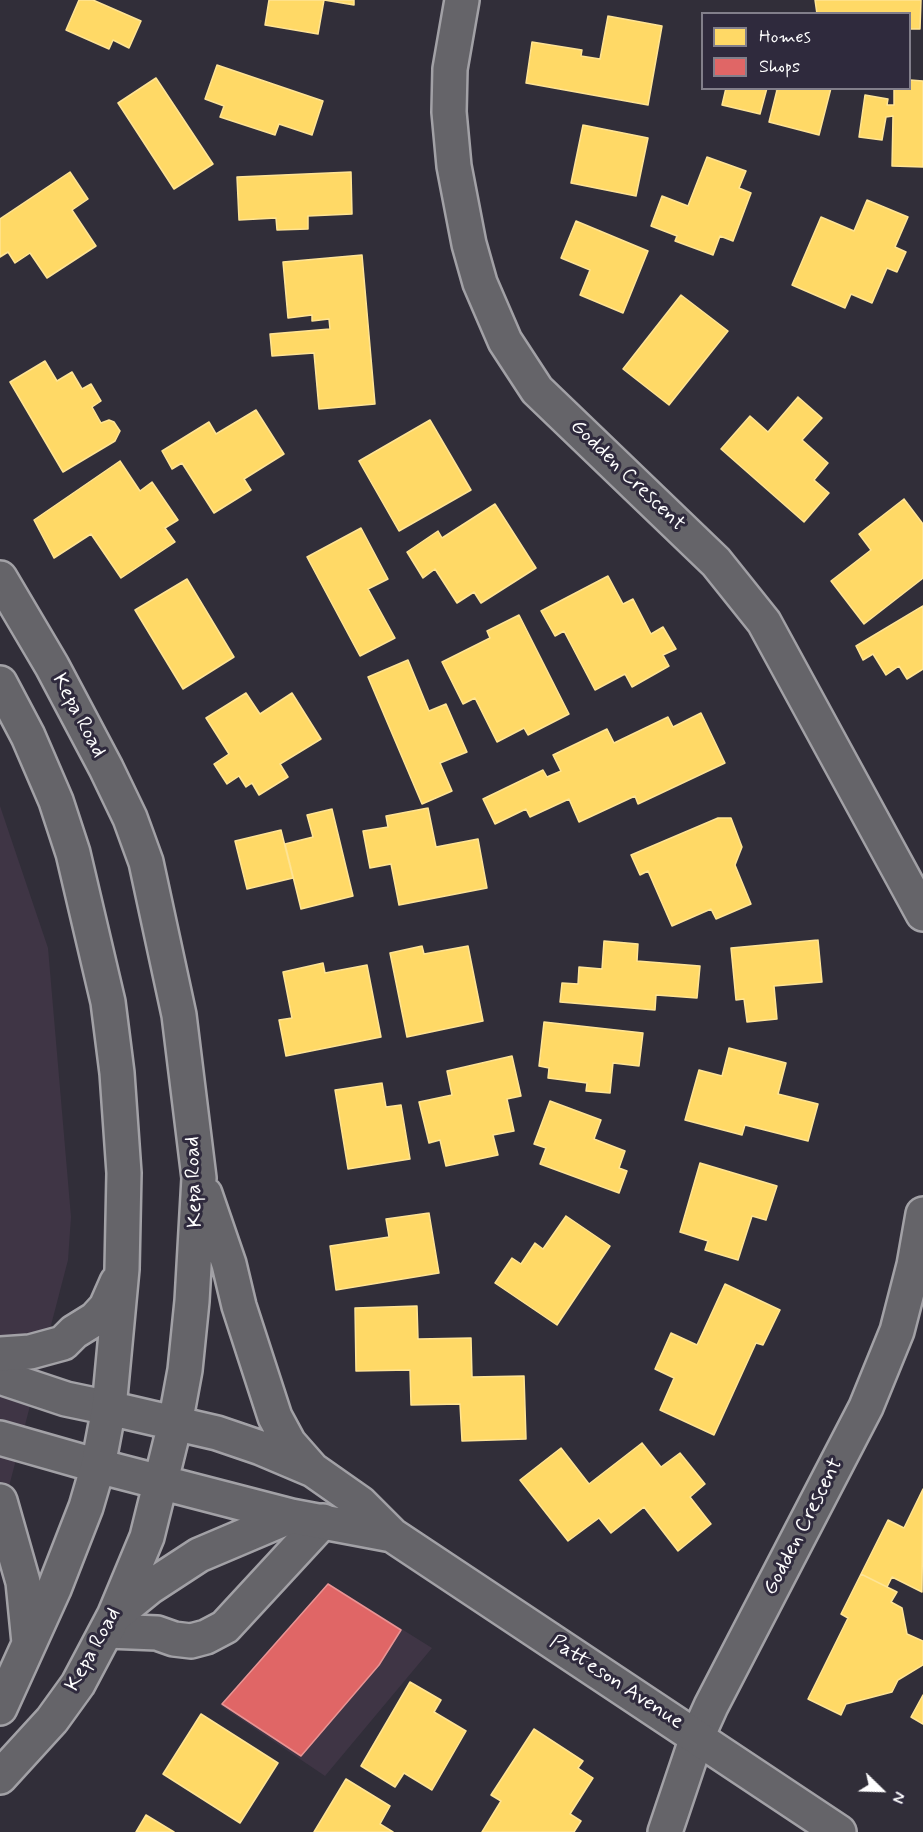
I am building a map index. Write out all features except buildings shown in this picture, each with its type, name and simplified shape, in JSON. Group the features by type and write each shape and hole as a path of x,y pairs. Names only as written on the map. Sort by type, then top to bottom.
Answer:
{"main road":[{"name":"Godden Crescent","path":"462,0 450,69 449,111 454,165 471,253 490,309 505,341 537,390 716,562 764,622 923,914"},
{"name":"Kepa Road","path":"0,578 66,691 106,768 130,818 146,862 179,1015 199,1178 192,1301 184,1370 175,1424 147,1537 111,1624 78,1684 52,1719 0,1777"},
{"path":"0,683 28,736 73,853 108,1002 123,1131 124,1197 123,1269 109,1408 98,1466 86,1508 29,1647 0,1708"},
{"path":"199,1178 230,1264 239,1306 274,1417 289,1443 313,1470"},
{"name":"Godden Crescent","path":"665,1832 697,1737 715,1697 866,1407 897,1331 914,1265 923,1214"},
{"path":"0,1354 30,1352 63,1343 74,1332 95,1319 106,1307 123,1269"},
{"name":"Patteson Avenue","path":"0,1377 66,1399 217,1433 313,1470 360,1503 392,1535 839,1832"},
{"name":"Patteson Avenue","path":"0,1438 291,1516 392,1535"},
{"path":"0,1501 23,1582 29,1647"},
{"path":"111,1624 150,1587 199,1556 291,1516"},
{"path":"111,1624 191,1641 225,1628 323,1521"}],"shaded area":[{"path":"0,806 48,948 71,1217 68,1260 0,1521"},
{"path":"328,1583 432,1648 325,1776 220,1705"}]}
